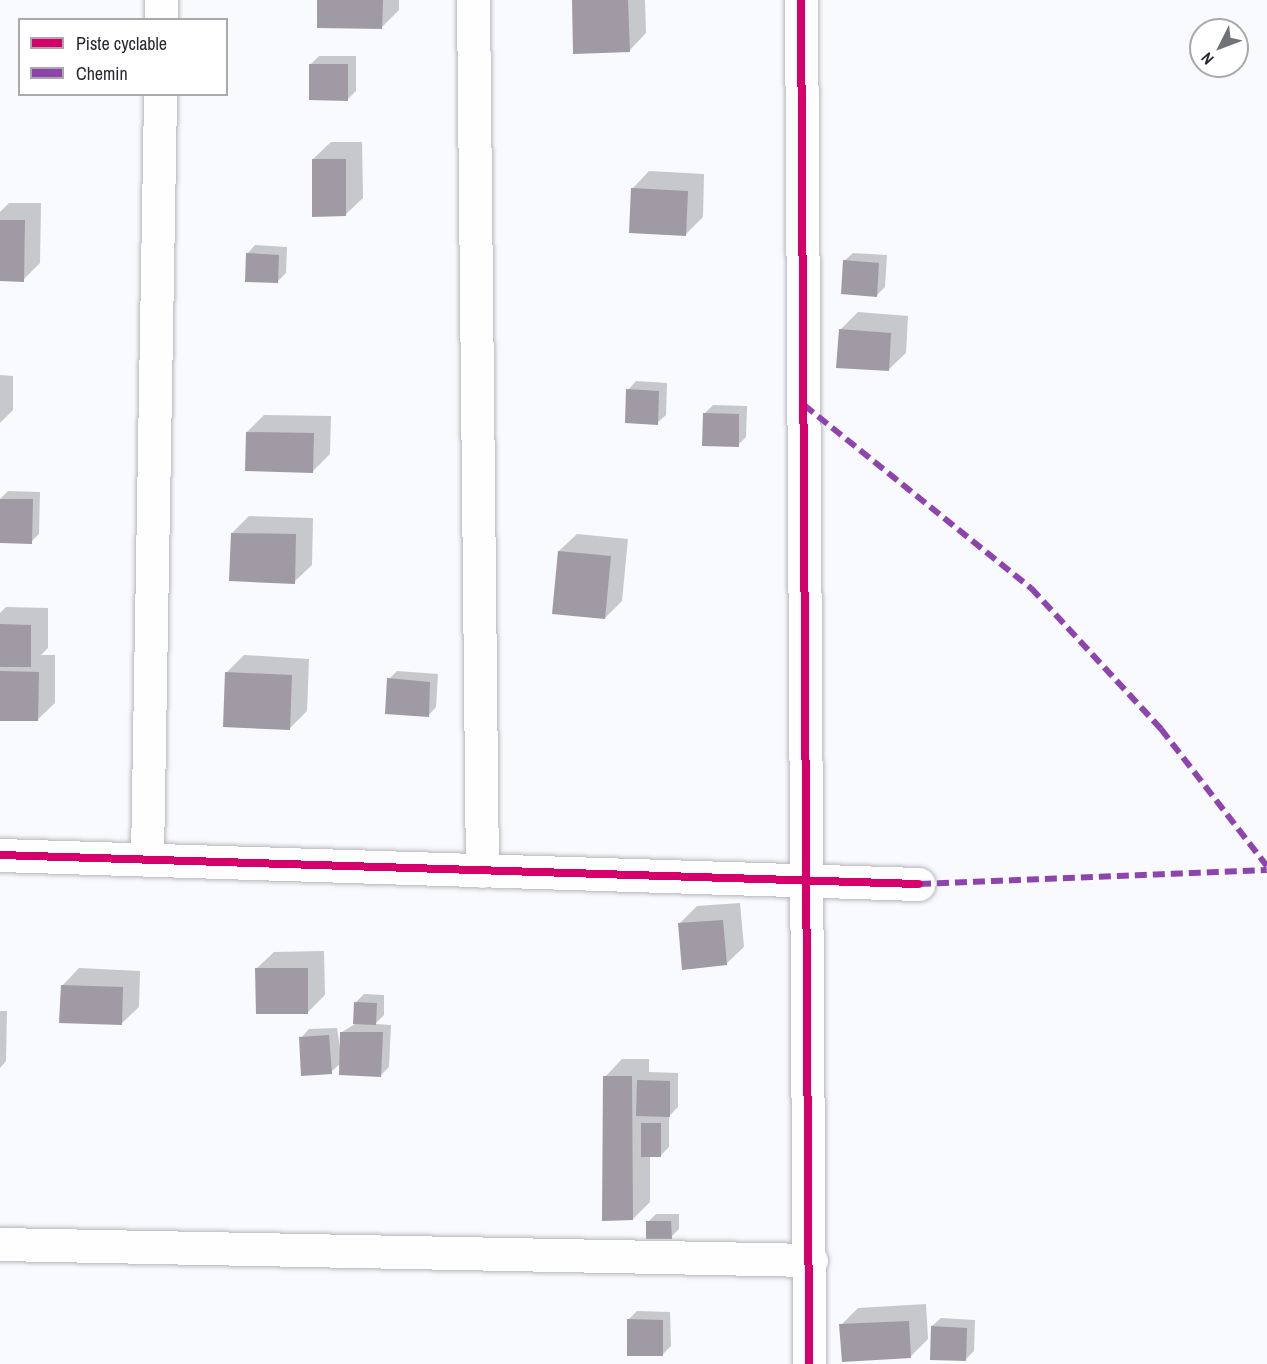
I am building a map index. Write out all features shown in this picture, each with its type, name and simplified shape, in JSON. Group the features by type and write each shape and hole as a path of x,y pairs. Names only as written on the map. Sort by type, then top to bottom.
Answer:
{"street":[{"path":"161,0 161,18"},
{"path":"473,0 482,871"},
{"path":"801,0 811,1260 809,1364"},
{"path":"147,857 159,96"},
{"path":"0,855 147,857 482,871 919,884"},
{"path":"0,1244 811,1260"}],"building":[{"path":"317,0 383,0 382,29 317,28"},
{"path":"572,0 628,0 630,52 573,54"},
{"path":"309,64 348,64 348,101 309,100"},
{"path":"312,159 346,159 346,216 312,217"},
{"path":"631,188 688,191 686,236 629,233"},
{"path":"0,220 25,220 24,282 0,281"},
{"path":"246,253 279,255 278,283 245,282"},
{"path":"843,260 879,263 877,297 841,294"},
{"path":"839,329 891,333 889,371 836,368"},
{"path":"626,389 659,391 658,425 625,423"},
{"path":"703,413 739,414 739,447 702,446"},
{"path":"246,432 314,433 313,473 245,471"},
{"path":"0,499 33,499 32,544 0,543"},
{"path":"231,533 296,534 295,584 229,581"},
{"path":"558,551 611,556 605,619 552,614"},
{"path":"0,624 31,625 31,667 0,667"},
{"path":"0,671 39,672 38,721 0,721"},
{"path":"225,672 292,675 290,730 223,727"},
{"path":"387,678 430,682 429,717 385,714"},
{"path":"723,920 727,965 682,970 678,923"},
{"path":"255,968 308,968 308,1014 256,1014"},
{"path":"61,985 123,987 122,1025 59,1023"},
{"path":"354,1002 377,1003 376,1025 353,1024"},
{"path":"340,1032 383,1032 381,1077 339,1075"},
{"path":"329,1035 332,1074 301,1076 299,1037"},
{"path":"603,1076 632,1076 633,1220 602,1221"},
{"path":"637,1080 670,1081 670,1117 636,1116"},
{"path":"641,1123 661,1123 661,1157 641,1157"},
{"path":"646,1221 671,1221 672,1239 646,1239"},
{"path":"627,1319 663,1320 663,1356 627,1356"},
{"path":"909,1321 911,1358 842,1362 839,1324"},
{"path":"931,1326 967,1328 966,1361 930,1360"}],"marked path":[{"path":"804,405 1031,588 1161,729 1267,866"},
{"path":"919,884 1267,870"}],"cycle path":[{"path":"801,0 809,1364"},
{"path":"0,855 919,884"}]}
